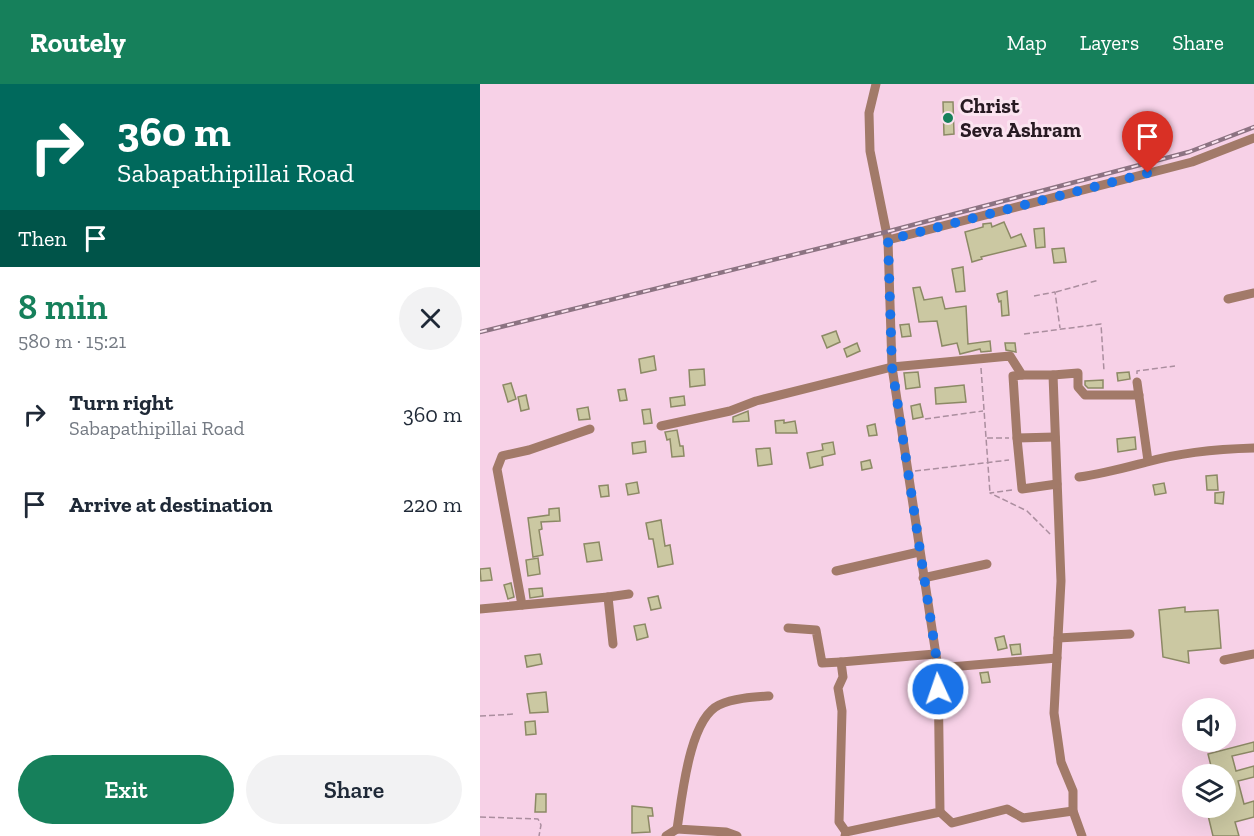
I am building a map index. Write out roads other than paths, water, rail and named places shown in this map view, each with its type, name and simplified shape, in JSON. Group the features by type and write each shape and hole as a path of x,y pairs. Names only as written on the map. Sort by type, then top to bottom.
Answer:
{"street":[{"path":"876,84 869,113 870,151 888,240 892,367 938,668 940,812 952,823 1007,809 1023,818 1073,812"},
{"path":"888,240 1192,162 1254,138"},
{"path":"1228,299 1254,292"},
{"path":"661,426 730,411 756,401 892,367 1010,356 1022,375"},
{"path":"1057,484 1022,489 1013,376 1078,373 1078,387 1085,395 1139,395"},
{"path":"1053,375 1061,581 1054,713 1061,762 1073,791 1073,812 1082,836"},
{"path":"1137,382 1148,461"},
{"path":"522,605 496,469 502,456 530,450 590,429"},
{"path":"1017,438 1055,436"},
{"path":"1079,477 1118,472 1148,461 1212,450 1254,448"},
{"path":"836,572 919,552"},
{"path":"923,578 987,564"},
{"path":"480,609 629,594"},
{"path":"608,597 614,644"},
{"path":"788,628 816,630 822,663 936,654"},
{"path":"1058,638 1130,633"},
{"path":"1224,660 1254,654"},
{"path":"938,668 1057,658"},
{"path":"841,662 843,676 838,688 842,711 840,822 845,834 940,812"},
{"path":"677,829 688,761 698,730 717,706 747,697 769,696"},
{"path":"666,836 677,829 726,832 736,836"}],"railway":[{"path":"480,332 886,232 1189,152 1254,127"}],"place":[{"name":"Christ Seva Ashram","path":"948,118"}]}
